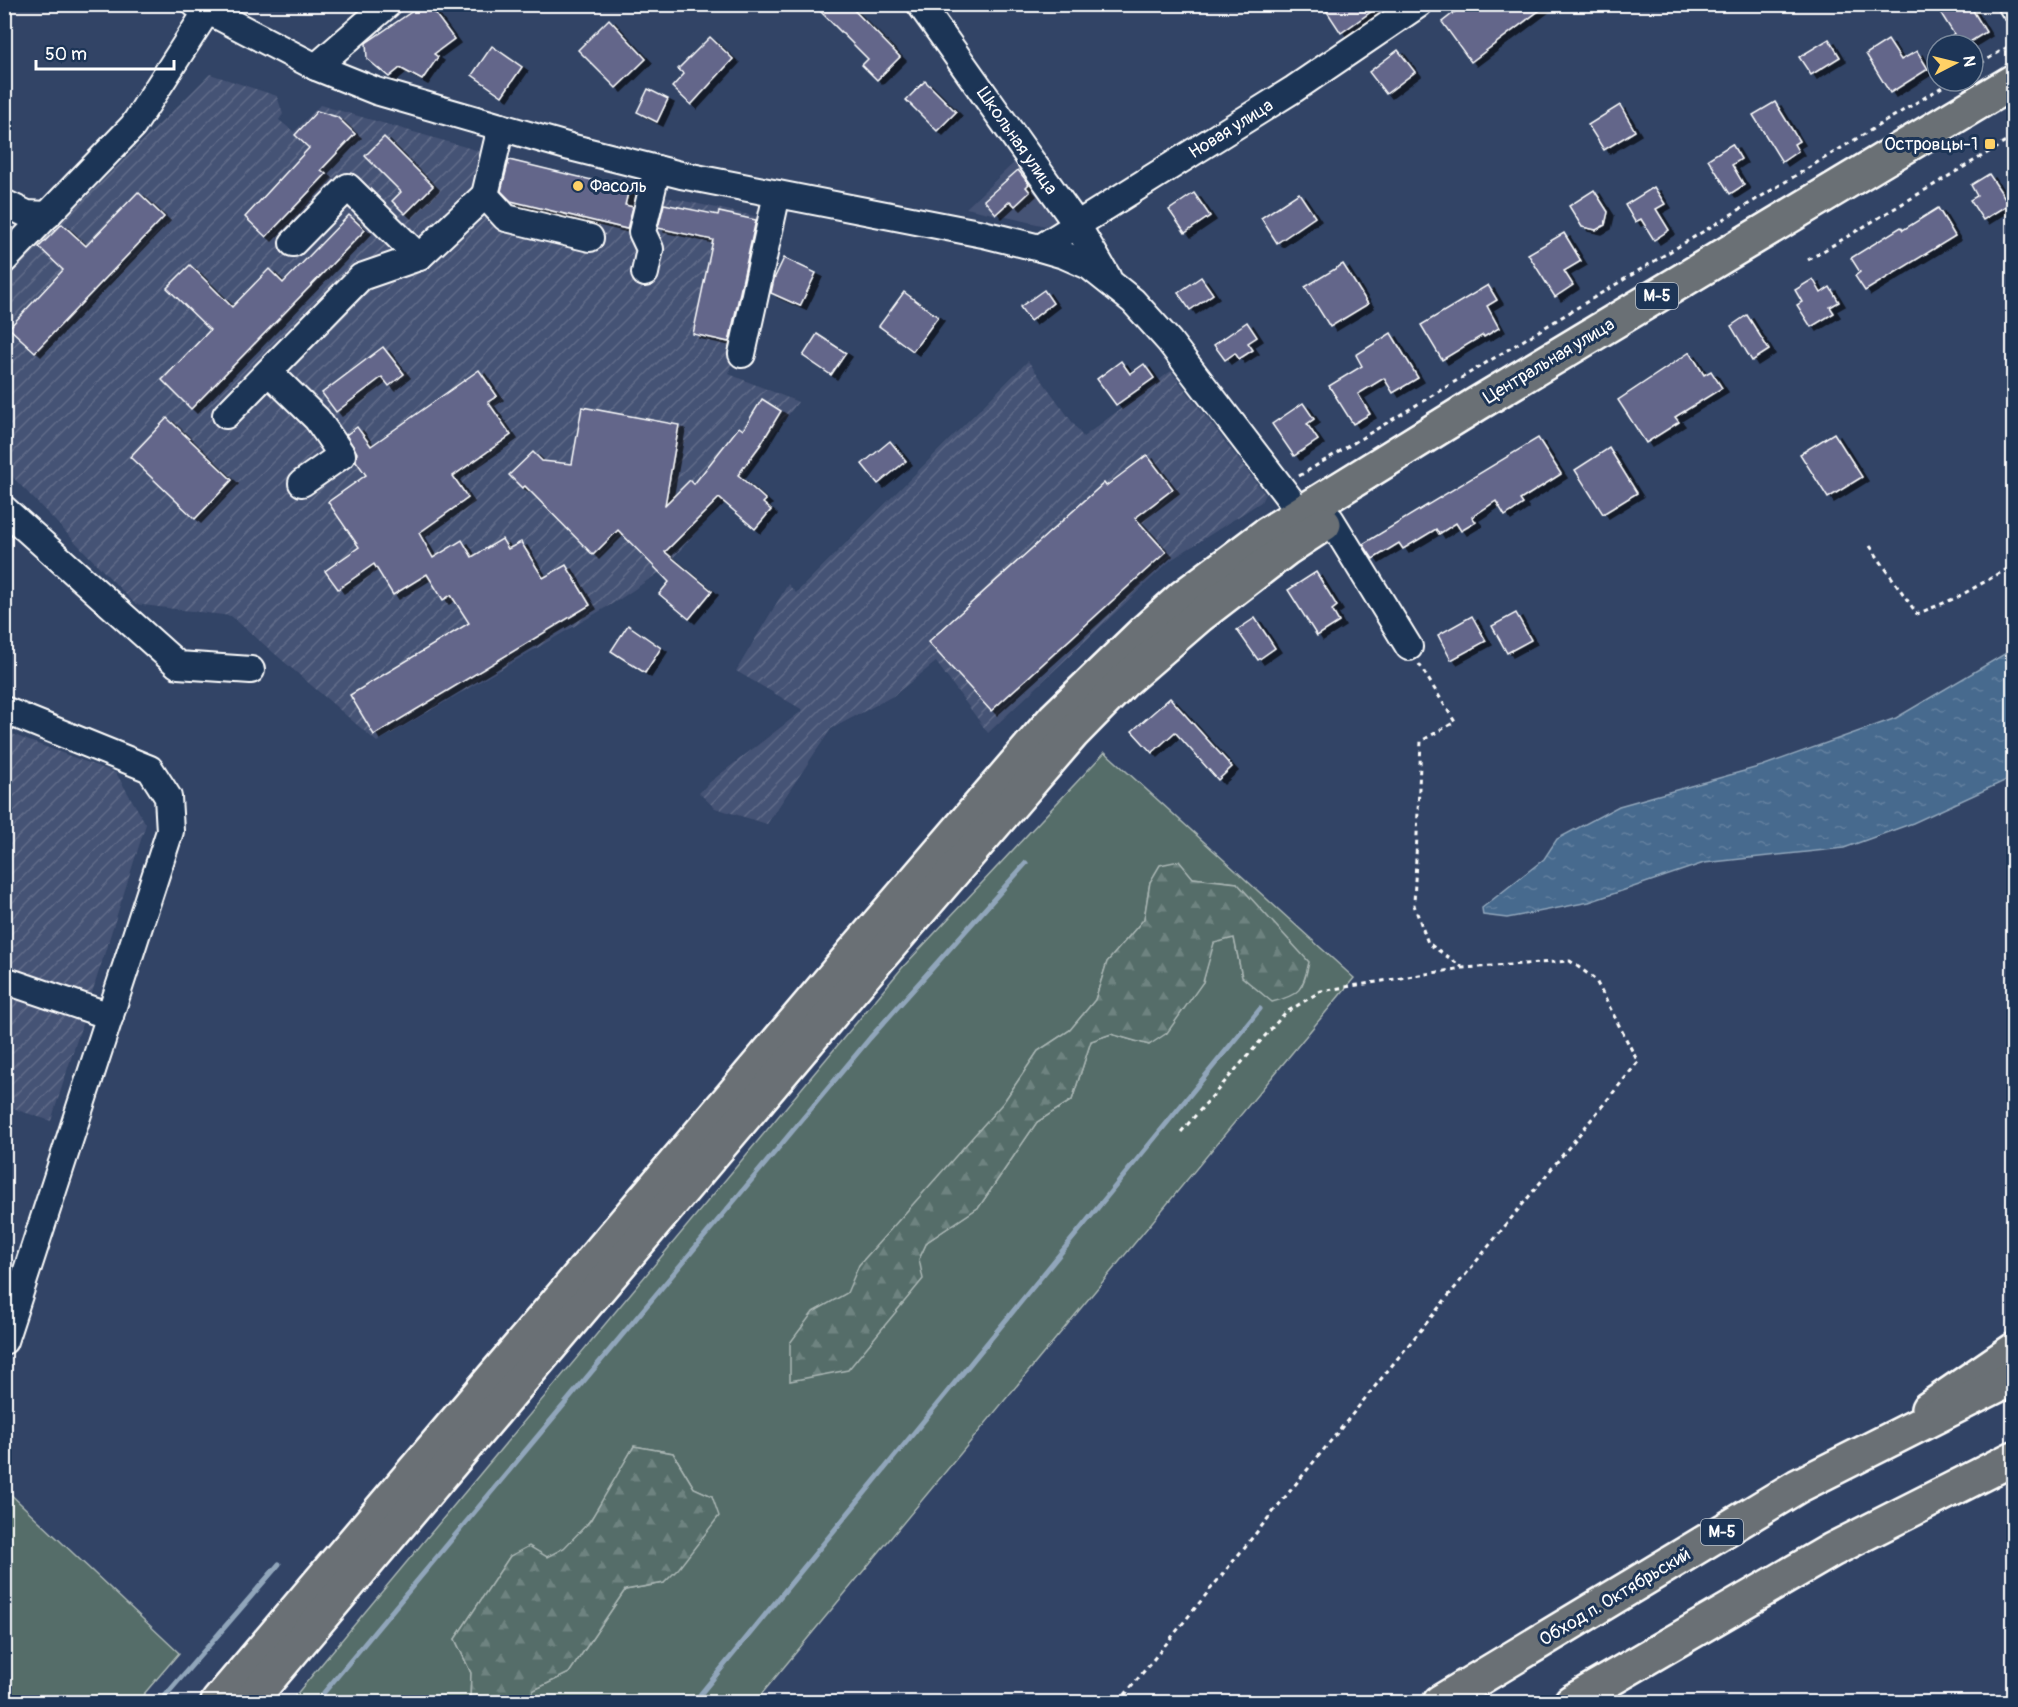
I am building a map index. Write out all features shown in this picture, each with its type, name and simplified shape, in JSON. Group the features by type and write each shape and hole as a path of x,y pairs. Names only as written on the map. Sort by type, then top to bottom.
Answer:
{"main road":[{"name":"Центральная улица","path":"1315,521 1482,400 2013,81"},
{"name":"Центральная улица","path":"1315,521 1489,422 2013,108"},
{"path":"218,1702 1055,718 1146,630 1184,597 1267,534 1315,521"},
{"path":"249,1702 871,967 1072,734 1124,681 1199,615 1286,549 1315,521"},
{"path":"1860,1455 2013,1350"},
{"name":"Обход п. Октябрьский","path":"1440,1702 1798,1486 2013,1377"},
{"path":"1571,1702 1832,1550 2013,1458"}],"street":[{"path":"316,67 388,4"},
{"name":"Школьная улица","path":"921,4 1077,225 1110,281"},
{"name":"Новая улица","path":"1040,248 1294,90 1419,4"},
{"path":"2011,4 2013,9"},
{"path":"4,260 133,126 201,8 316,67 376,91 570,147 657,169 983,234 1064,255 1089,266 1133,301 1169,341 1198,393 1281,487 1315,521 1409,647"},
{"path":"226,415 361,277 419,257 485,195 501,127"},
{"path":"645,273 650,249 642,232 657,169"},
{"path":"293,243 348,187 419,257"},
{"path":"742,354 777,194"},
{"path":"485,195 507,218 590,238"},
{"path":"4,203 27,214 48,214"},
{"path":"269,372 317,419 342,455 302,483"},
{"path":"4,509 178,665 251,670"},
{"path":"4,710 150,769 168,797 170,831 4,1341"},
{"path":"4,980 110,1016"}],"path":[{"path":"1985,60 2013,43"},
{"path":"1281,487 1683,246 1932,93"},
{"path":"1808,260 2013,137"},
{"path":"1870,546 1917,614 1958,597 2013,565"},
{"path":"1409,647 1455,722 1421,741 1414,905 1428,943 1463,968"},
{"path":"1119,1702 1638,1062 1595,979 1570,961 1463,968 1321,991 1285,1013 1181,1132"}],"shaded area":[{"path":"210,74 277,96 283,114 279,120 294,132 320,105 507,159 629,189 763,218 729,374 798,402 718,508 660,572 617,601 377,742 231,616 135,604 5,469 5,277"},
{"path":"1018,159 1066,223 1059,229 966,208"},
{"path":"1028,361 1083,437 1171,371 1265,494 1261,502 1171,560 988,733 936,662 893,696 831,729 767,824 715,808 699,793 803,710 736,671 788,584 796,593"},
{"path":"4,730 116,773 146,824 51,1121 5,1106"}],"green space":[{"path":"1105,752 1354,978 755,1702 523,1702 534,1690 569,1673 625,1590 664,1583 712,1496 694,1488 673,1453 634,1446 597,1510 573,1540 560,1551 547,1557 510,1556 455,1639 471,1673 470,1702 290,1702 902,968","holes":["1192,878 1237,883 1242,977 1234,937 1213,943 1203,982 1149,1045 1111,1034 1091,1041 1072,1100 1037,1122 979,1207 927,1242 919,1259 813,1312 847,1294 1003,1103 1038,1051 1070,1030 1095,1000 1107,962 1144,919 1150,882"]},
{"path":"1179,861 1193,878 1237,883 1309,962 1305,979 1299,990 1289,997 1272,1002 1242,977 1234,938 1214,943 1203,982 1167,1033 1149,1045 1111,1034 1091,1041 1072,1100 1037,1122 979,1207 927,1242 919,1259 923,1279 848,1370 790,1381 790,1343 813,1312 847,1293 859,1265 1003,1103 1038,1051 1070,1030 1095,1000 1107,962 1144,919 1150,882 1160,865"},
{"path":"634,1446 673,1453 694,1488 712,1496 719,1516 679,1568 664,1583 625,1590 569,1673 534,1690 523,1702 470,1702 471,1673 455,1639 510,1556 529,1546 547,1557 564,1548 590,1521"},
{"path":"5,1489 179,1653 137,1702 5,1702"}],"water":[{"path":"2013,649 2013,777 1913,823 1844,848 1704,863 1589,902 1507,918 1483,915 1482,908 1544,859 1557,839 1619,806 1762,766 1896,718"},
{"path":"4,1428 11,1448 5,1475"}],"building":[{"path":"423,4 428,4 454,39 434,54 438,57 422,80 400,68 389,77 367,59 366,43"},
{"path":"813,4 848,4 900,57 877,80 862,65 868,59"},
{"path":"1322,4 1382,4 1341,33"},
{"path":"1465,4 1548,4 1471,62 1442,22"},
{"path":"1935,4 1969,4 1986,32 1953,33"},
{"path":"609,19 646,59 616,88 578,50"},
{"path":"710,37 733,59 691,105 672,87 684,74 678,69"},
{"path":"1829,39 1840,57 1811,75 1799,57"},
{"path":"1888,40 1901,60 1917,51 1925,64 1925,71 1890,93 1866,54"},
{"path":"492,46 522,67 502,96 472,75"},
{"path":"1398,50 1415,72 1386,94 1369,72"},
{"path":"925,81 956,112 937,131 906,100"},
{"path":"648,89 668,99 657,122 637,112"},
{"path":"1775,102 1799,141 1794,144 1798,151 1782,162 1753,115"},
{"path":"1620,105 1635,131 1604,150 1588,125"},
{"path":"317,111 337,117 355,134 321,170 326,174 266,237 245,217 309,148 295,135"},
{"path":"384,137 433,186 405,214 392,201 401,192 365,156"},
{"path":"1732,144 1741,159 1732,165 1744,185 1730,194 1708,159"},
{"path":"509,160 629,189 625,205 633,207 627,229 511,201 501,191"},
{"path":"1018,170 1029,184 1026,187 1030,192 1015,206 1010,201 996,214 984,200"},
{"path":"1989,174 2009,204 1983,220 1970,200 1977,196 1971,185"},
{"path":"1654,187 1665,204 1656,209 1669,230 1654,240 1641,219 1635,222 1625,205"},
{"path":"1594,190 1608,212 1605,225 1596,230 1582,227 1569,206"},
{"path":"138,192 164,217 35,352 9,328 63,270 39,247 62,224 86,246"},
{"path":"1194,193 1210,216 1185,233 1169,210"},
{"path":"1299,193 1315,217 1277,243 1261,218"},
{"path":"664,204 756,220 729,342 693,334 713,240 658,228"},
{"path":"1938,208 1955,236 1865,291 1855,276 1860,272 1851,258 1901,227 1903,230"},
{"path":"349,215 365,230 191,409 162,380 210,330 167,288 190,265 232,307 269,269 283,283"},
{"path":"1564,233 1581,261 1564,271 1573,285 1555,297 1528,254"},
{"path":"784,258 816,273 800,306 771,293 774,279"},
{"path":"1343,264 1368,304 1330,327 1305,287"},
{"path":"1201,277 1213,294 1190,310 1178,293"},
{"path":"1813,279 1821,293 1830,287 1839,302 1830,307 1834,313 1811,327 1797,305 1802,302 1795,290"},
{"path":"1488,285 1497,300 1487,306 1499,328 1442,360 1421,325"},
{"path":"1044,290 1053,303 1030,321 1020,307"},
{"path":"904,292 938,317 913,351 879,326"},
{"path":"1747,315 1769,350 1752,361 1731,326"},
{"path":"1247,322 1257,337 1248,343 1253,350 1239,359 1235,353 1225,360 1214,345"},
{"path":"1391,333 1418,378 1393,393 1384,378 1358,394 1370,414 1353,424 1329,386 1362,366 1356,355"},
{"path":"817,334 846,353 831,375 803,356"},
{"path":"383,347 404,374 389,386 382,377 336,412 322,393"},
{"path":"1690,352 1704,375 1711,371 1722,388 1675,417 1679,422 1646,443 1618,400"},
{"path":"1121,361 1130,374 1144,364 1154,378 1116,405 1097,379"},
{"path":"479,370 497,396 488,402 511,435 453,476 468,498 419,533 433,558 462,540 472,557 502,539 508,549 521,542 543,578 566,565 590,605 374,735 350,695 469,623 451,595 443,600 427,574 393,595 374,564 338,589 325,571 359,547 328,502 366,475 356,461 357,453 346,435 357,427 371,446"},
{"path":"762,399 781,411 761,444 738,475 766,500 763,503 771,510 755,529 719,498 665,552 712,591 689,619 659,594 669,582 618,530 593,555 525,486 522,488 509,475 533,452 542,461 572,464 582,407 679,425 665,505 690,480 694,484 739,427 743,430"},
{"path":"1303,403 1314,419 1307,424 1318,440 1294,456 1272,424"},
{"path":"167,418 232,480 195,519 130,457"},
{"path":"1834,433 1862,477 1828,498 1800,454"},
{"path":"1538,438 1561,474 1520,500 1523,504 1505,516 1496,501 1472,517 1476,522 1461,531 1456,523 1439,534 1436,529 1403,549 1399,543 1373,559 1363,544"},
{"path":"890,441 906,461 878,484 862,464"},
{"path":"1609,448 1637,493 1603,514 1575,470"},
{"path":"1147,455 1173,489 1135,518 1166,552 991,711 928,642 1104,483 1106,486"},
{"path":"1316,572 1337,606 1332,610 1339,622 1317,636 1288,590"},
{"path":"1516,613 1531,640 1507,653 1492,626"},
{"path":"1472,616 1486,641 1451,660 1438,635"},
{"path":"1255,618 1275,648 1258,660 1237,630"},
{"path":"628,625 661,648 645,673 611,651"},
{"path":"1170,698 1232,767 1218,780 1175,732 1152,753 1132,731"}],"waterway":[{"path":"316,1702 870,1038 1026,863"},
{"path":"694,1702 1260,1009"},
{"path":"160,1702 279,1564"}],"place":[{"name":"Островцы-1","path":"1990,144"},
{"name":"Фасоль","path":"578,186"}]}
